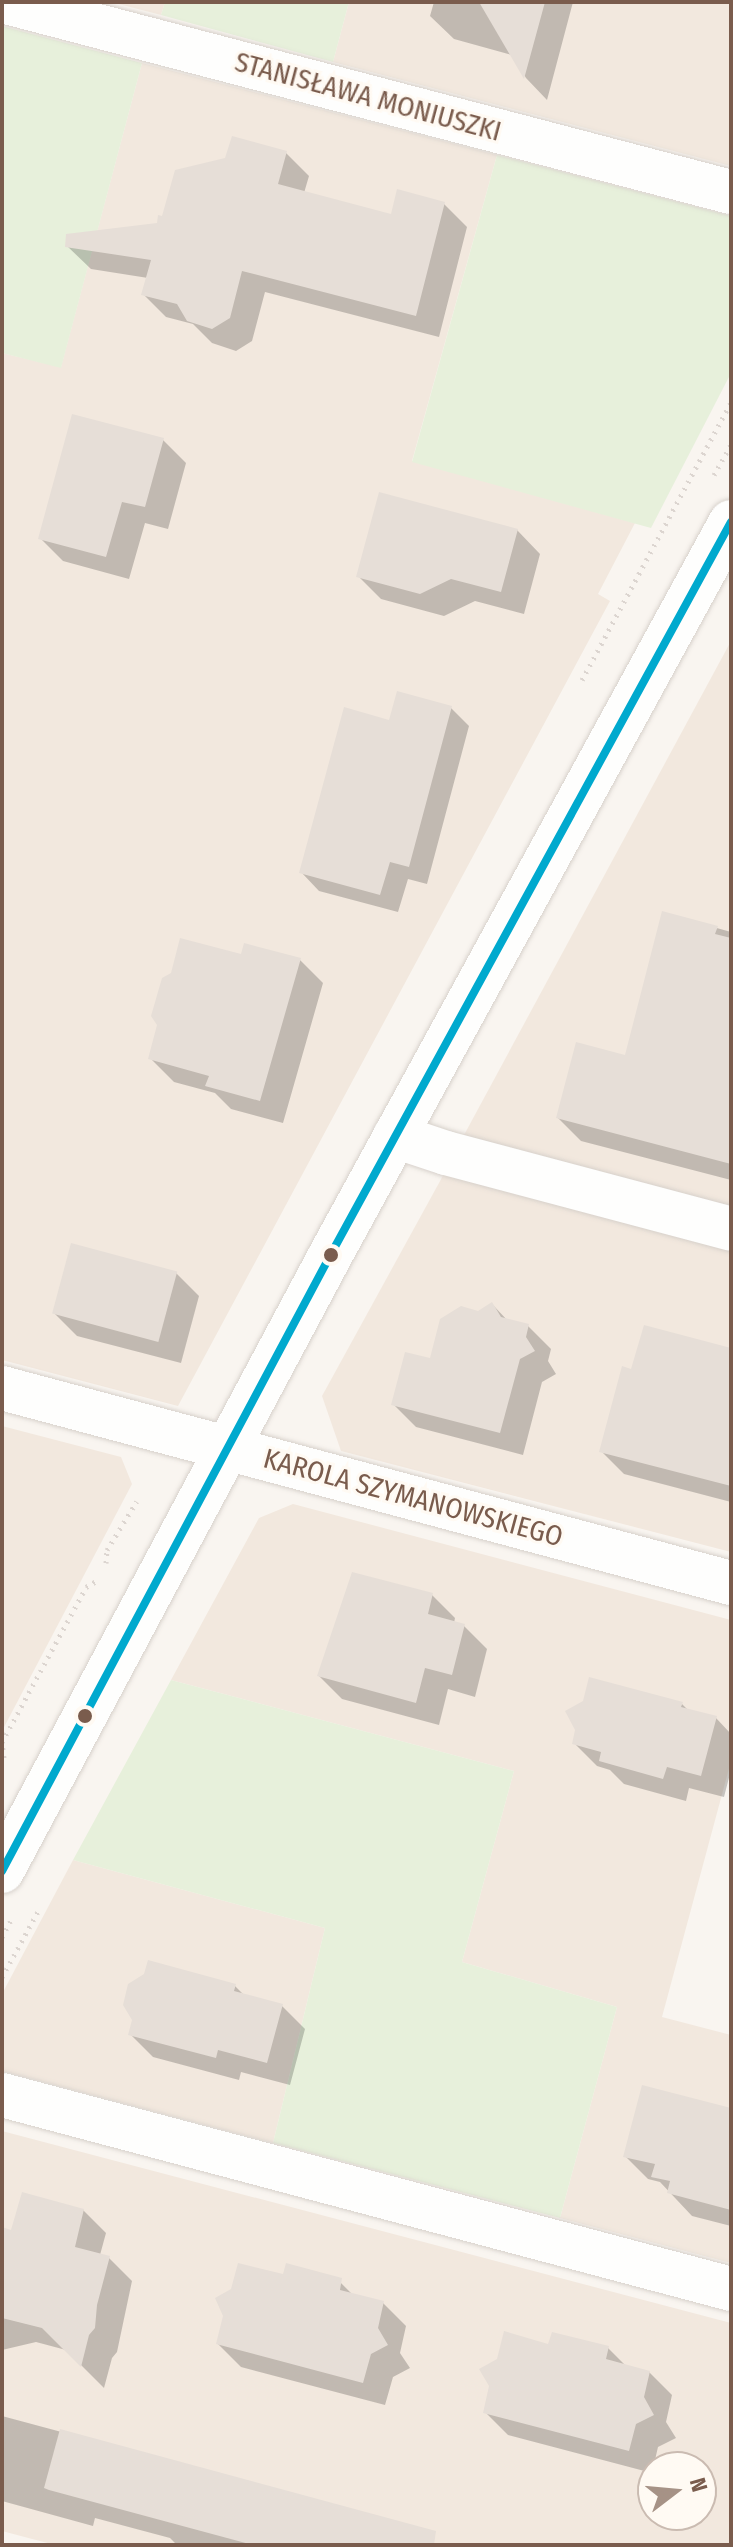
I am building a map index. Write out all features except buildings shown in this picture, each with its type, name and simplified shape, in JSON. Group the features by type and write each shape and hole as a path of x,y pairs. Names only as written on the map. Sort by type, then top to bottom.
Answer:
{"street":[{"name":"STANISŁAWA MONIUSZKI","path":"6,2 731,192"},
{"path":"2,1871 395,1136 731,522"},
{"path":"395,1136 446,1153 731,1229"},
{"name":"KAROLA SZYMANOWSKIEGO","path":"2,1388 731,1583"},
{"path":"2,2095 731,2289"}],"shaded area":[{"path":"111,2 165,2 161,15"},
{"path":"349,2 731,2 731,166 333,62"},
{"path":"142,63 497,155 412,461 635,523 598,594 610,601 178,1406 2,1360 2,353 61,367"},
{"path":"731,641 731,1206 464,1135"},
{"path":"445,1172 731,1249 731,1552 341,1451 322,1396"},
{"path":"2,1426 121,1457 132,1484 2,1731"},
{"path":"293,1504 731,1620 731,1761 662,2017 731,2035 731,2263 560,2218 617,2007 462,1962 514,1771 171,1680 259,1518"},
{"path":"73,1860 325,1928 273,2143 2,2071 2,1994"},
{"path":"2,2131 731,2323 731,2545 55,2545 2,2531"}],"green space":[{"path":"165,2 349,2 333,62 161,15"},
{"path":"2,26 142,63 61,368 2,353"},
{"path":"497,155 731,216 731,373 651,528 412,462"},
{"path":"171,1680 514,1771 462,1962 617,2007 560,2218 273,2143 325,1928 73,1860"}],"transit line":[{"path":"2,1871 331,1254 731,522"}]}
